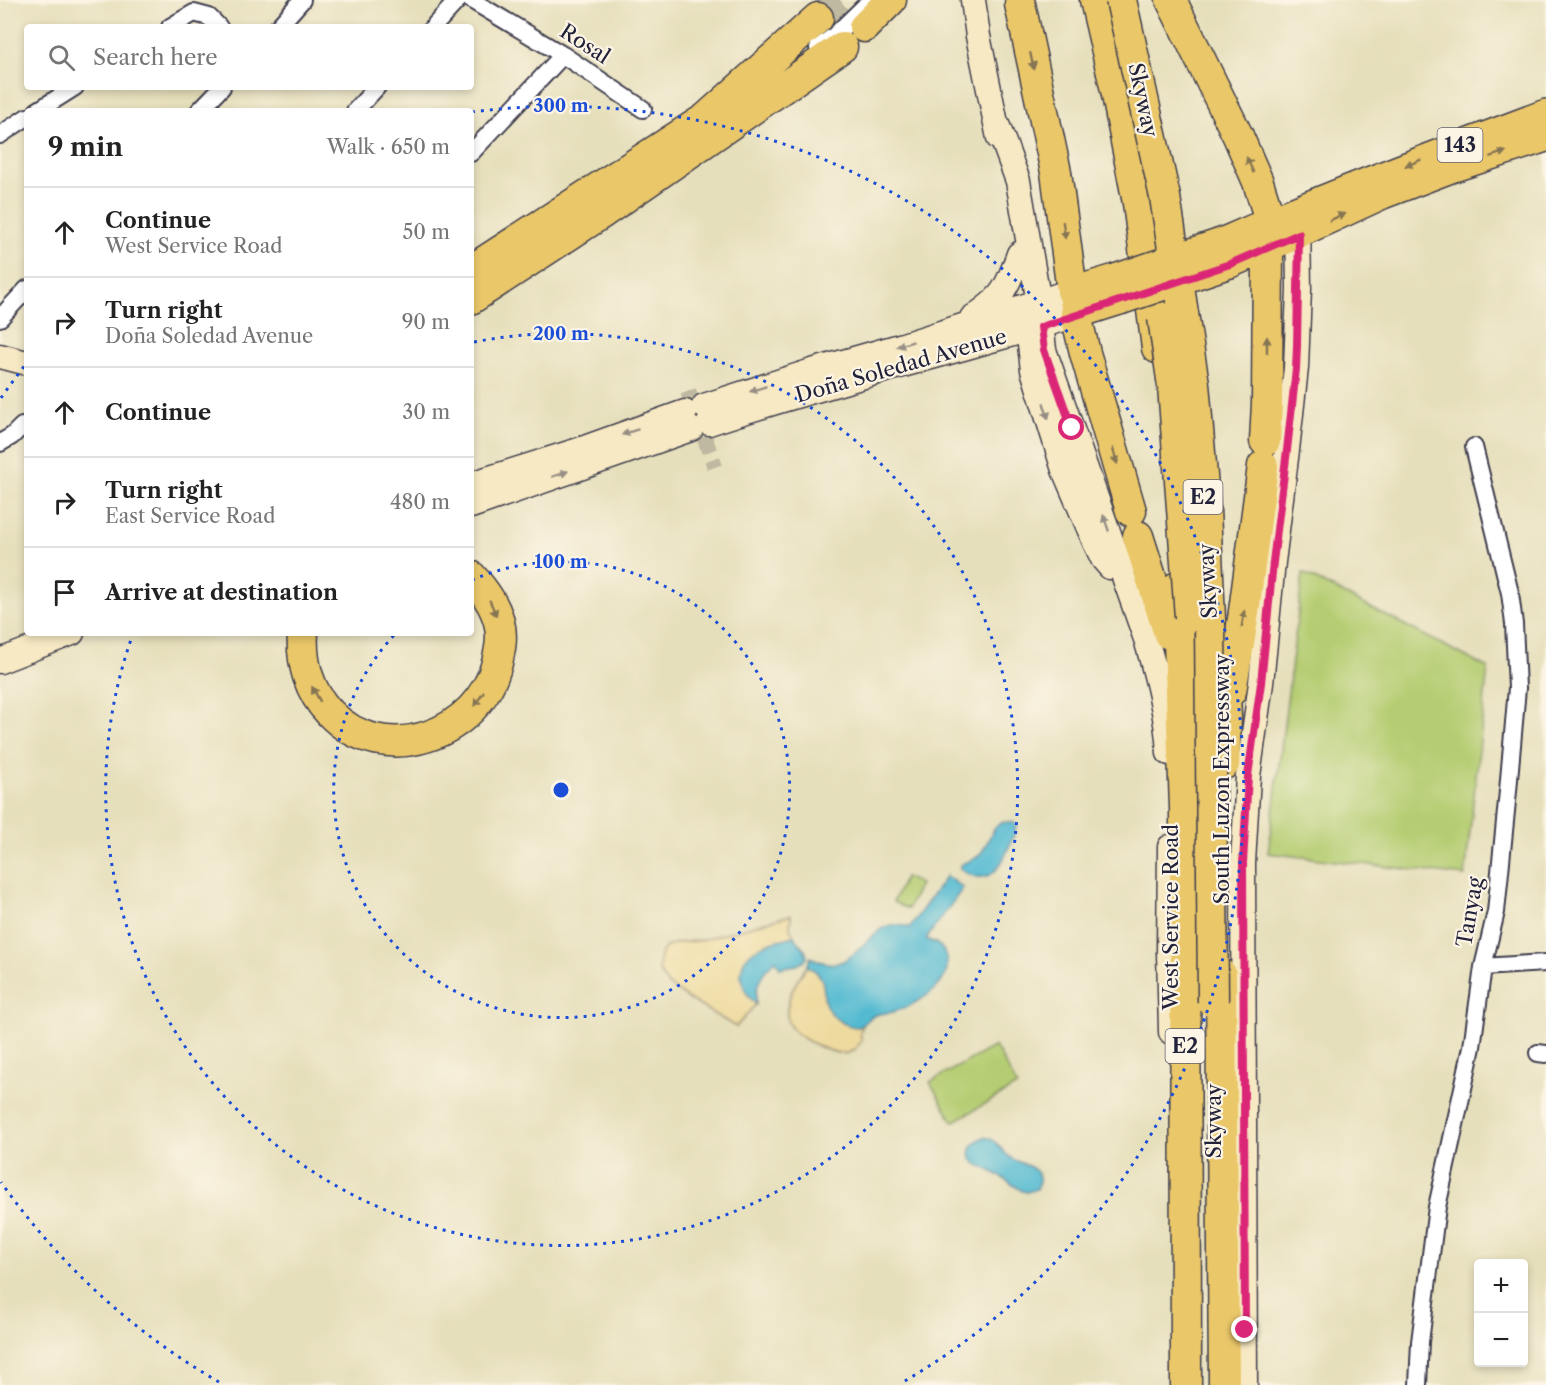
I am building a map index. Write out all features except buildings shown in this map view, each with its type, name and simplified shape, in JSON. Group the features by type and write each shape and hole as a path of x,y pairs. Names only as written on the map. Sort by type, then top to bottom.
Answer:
{"highway":[{"path":"864,9 891,0"},
{"name":"South Luzon Expressway","path":"1095,0 1116,90 1138,203 1163,388 1179,621 1185,808 1186,1385"},
{"name":"Skyway","path":"1103,0 1146,201 1173,386 1190,617 1195,810 1199,1385"},
{"name":"Skyway","path":"1121,0 1165,197 1194,384 1204,510 1210,619 1215,1385"},
{"name":"South Luzon Expressway","path":"1132,0 1177,193 1205,384 1215,512 1226,718 1221,809 1224,1385"},
{"path":"1171,0 1258,182 1269,234 1267,403 1264,453 1243,619 1226,718"},
{"path":"1020,4 1056,172 1074,303 1085,353 1175,652 1182,708"},
{"path":"474,268 706,118 818,18"},
{"path":"474,297 602,214 843,47"},
{"path":"303,636 304,662 315,695 335,718 353,731 389,741 415,740 429,736 444,730 472,709 493,677 501,645 499,622 488,597 474,580"}],"main road":[{"name":"West Service Road","path":"973,0 1019,254 1034,316"},
{"name":"143","path":"1269,234 1451,148 1546,113"},
{"name":"West Service Road","path":"997,124 1018,181 1034,316 1033,370 1064,470 1094,540 1103,559 1133,598 1159,684 1168,726 1170,768 1171,1385"},
{"name":"143","path":"1298,222 1546,138"},
{"path":"1245,1385 1243,863 1248,776 1261,683 1296,369 1298,222"},
{"name":"Doña Soledad Avenue","path":"474,483 576,451 697,418 911,364 1034,316 1225,253 1269,234"},
{"path":"956,328 991,305 1002,293 1010,281 1019,254"},
{"name":"Doña Soledad Avenue","path":"474,505 812,371 956,328 1034,316"},
{"path":"0,356 24,362"},
{"path":"0,661 64,636"}],"street":[{"path":"281,24 302,0"},
{"path":"436,24 458,0"},
{"name":"Rosal","path":"471,0 563,56 642,109"},
{"path":"474,278 692,144 864,9"},
{"path":"175,24 194,13 209,17 216,24"},
{"path":"474,150 563,56"},
{"path":"42,108 70,90"},
{"path":"202,108 219,90"},
{"path":"358,108 374,90"},
{"path":"0,135 24,119"},
{"path":"474,286 509,257"},
{"path":"0,318 24,293"},
{"path":"0,443 24,426"},
{"name":"Tanyag","path":"1418,1385 1420,1342 1437,1207 1472,1047 1484,967 1496,912 1517,688 1510,593 1474,447"},
{"path":"1484,967 1546,963"}],"green space":[{"path":"1303,573 1488,668 1465,876 1268,853"},
{"path":"905,877 920,884 908,909 893,902"},
{"path":"995,1046 1017,1086 953,1122 930,1082"}],"sand":[{"path":"791,915 790,929 794,936 758,948 743,963 741,978 743,985 756,1004 736,1027 667,984 659,971 660,955 666,947 677,943 702,940"},
{"path":"807,966 821,976 830,1012 845,1024 859,1027 863,1025 860,1033 862,1041 848,1053 833,1052 814,1044 797,1034 788,1022 789,1000"}],"water":[{"path":"1011,822 1016,824 1015,833 996,870 984,877 977,877 960,869 960,865 981,853 997,826"},
{"path":"946,876 963,888 926,939 943,949 947,961 947,970 937,987 920,1000 893,1012 876,1015 859,1027 848,1025 830,1013 825,1003 820,976 807,966 811,957 825,963 846,960 881,930 891,925 910,927"},
{"path":"794,936 805,950 807,957 795,966 780,968 776,960 760,979 756,1004 743,985 741,970 743,963 758,948"},
{"path":"984,1137 995,1142 1013,1159 1036,1171 1039,1178 1037,1189 1022,1191 976,1163 972,1159 971,1148"}],"tunnel":[{"path":"818,18 840,0"},
{"path":"688,391 715,467"}],"route":[{"path":"1072,428 1044,350 1041,327 1230,264 1299,234 1296,369 1261,683 1248,776 1243,863 1245,1330"}]}
